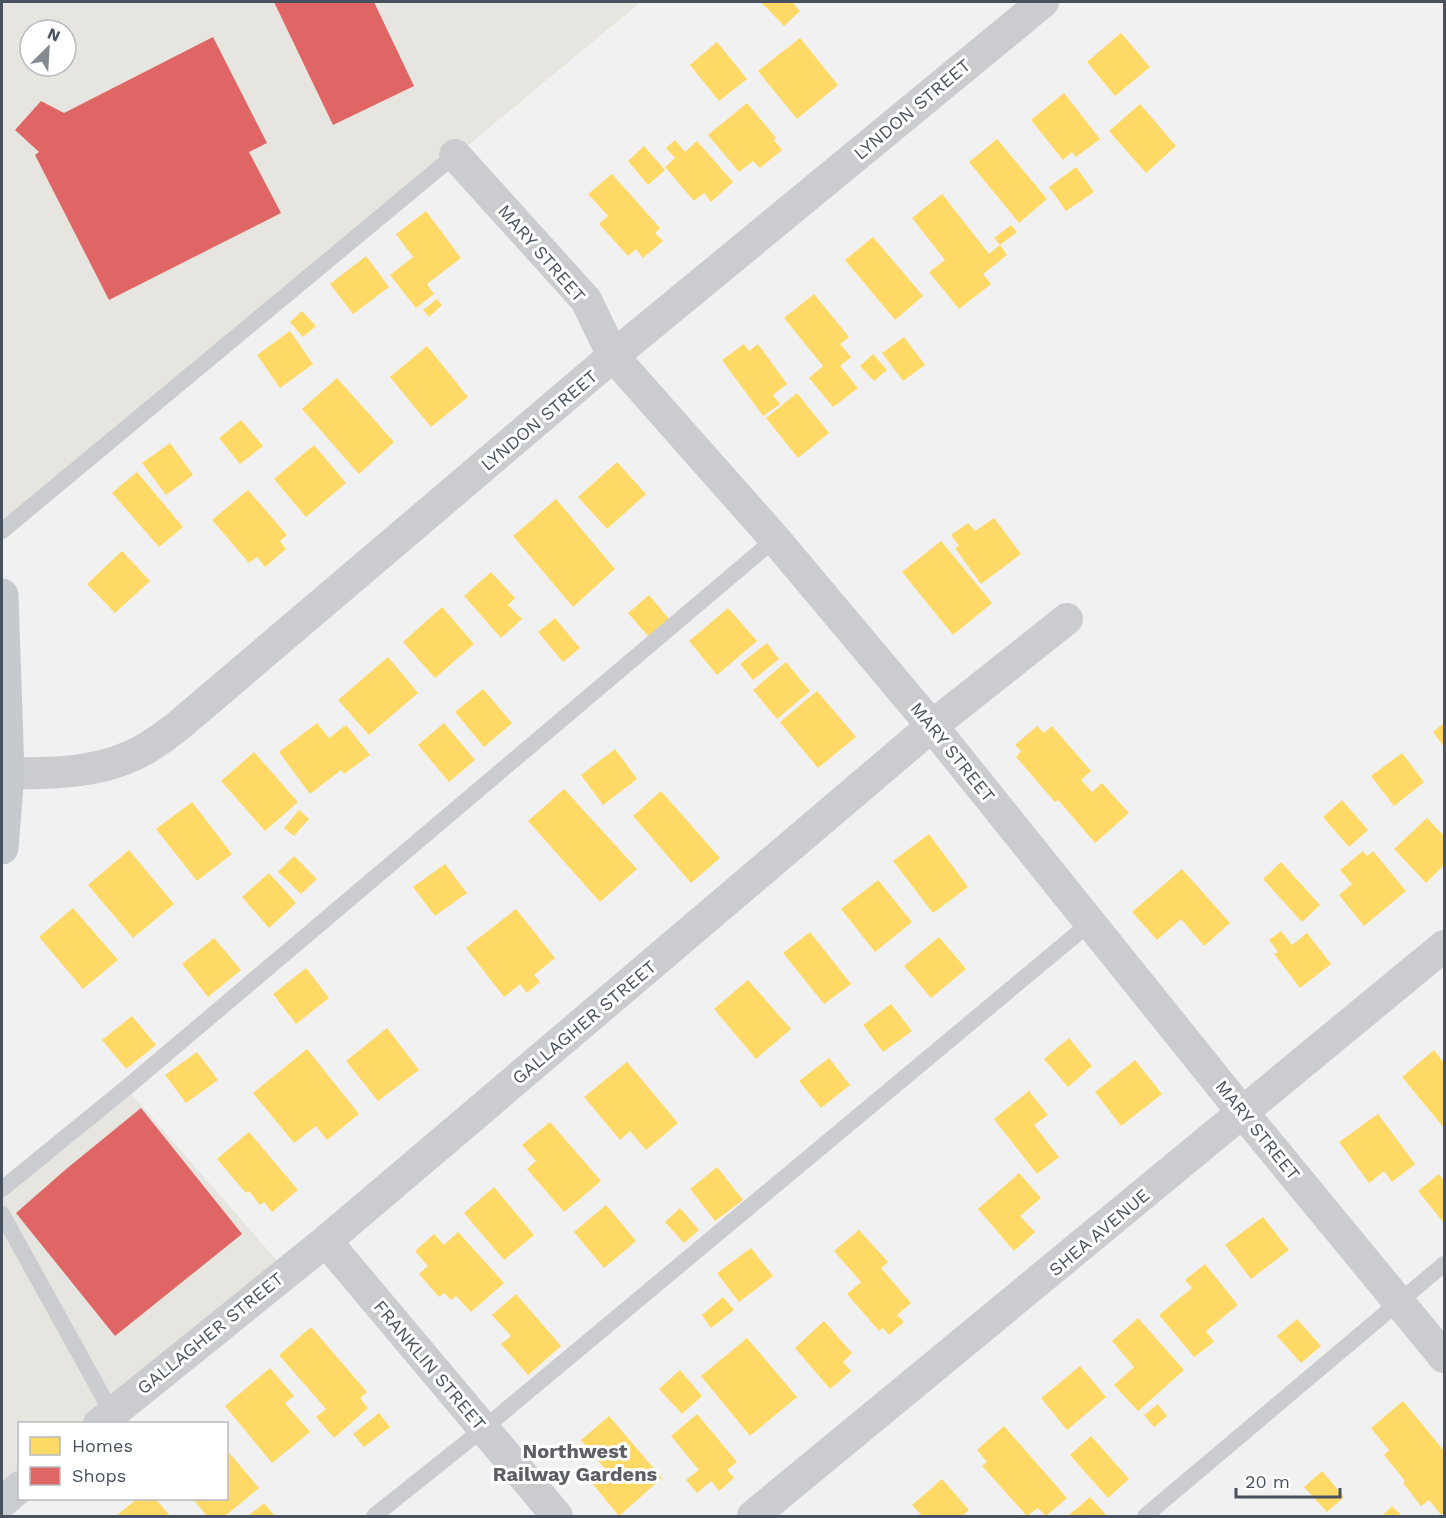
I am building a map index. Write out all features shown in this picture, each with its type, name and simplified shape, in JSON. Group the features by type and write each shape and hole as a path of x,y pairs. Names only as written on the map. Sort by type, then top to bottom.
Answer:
{"main road":[{"path":"2,596 8,773 2,848"}],"street":[{"name":"LYNDON STREET","path":"8,773 67,772 96,768 119,761 147,748 187,719 613,356 1042,2"},
{"name":"MARY STREET","path":"455,155 586,300 613,356 774,539 932,726 1243,1113 1444,1357"},
{"name":"GALLAGHER STREET","path":"105,1418 326,1241 932,726 1067,619"},
{"name":"SHEA AVENUE","path":"753,1516 1444,946"},
{"name":"FRANKLIN STREET","path":"326,1241 556,1516"},
{"path":"2,1502 18,1489"}],"lane":[{"path":"2,531 455,155"},
{"path":"2,1189 136,1081 774,539"},
{"path":"374,1516 483,1429 1090,923"},
{"path":"2,1214 105,1418"},
{"path":"1145,1516 1444,1264"}],"shaded area":[{"path":"2,2 641,2 2,531"},
{"path":"126,1088 287,1272 100,1422 18,1422 18,1488 2,1502 2,1189"}],"building: Homes":[{"path":"761,2 792,2 800,11 784,26"},
{"path":"1121,33 1150,67 1115,96 1087,62"},
{"path":"800,38 838,85 797,119 758,71"},
{"path":"717,42 747,79 719,101 690,65"},
{"path":"1064,93 1100,139 1076,157 1072,152 1063,160 1031,120"},
{"path":"747,103 776,138 774,140 782,150 760,168 753,161 739,172 708,135"},
{"path":"1140,104 1176,146 1146,173 1109,131"},
{"path":"997,139 1047,199 1019,223 969,162"},
{"path":"675,140 685,152 697,141 733,182 711,202 704,193 694,201 665,167 675,158 666,148"},
{"path":"644,146 665,170 648,185 628,161"},
{"path":"1076,167 1094,192 1066,211 1049,187"},
{"path":"612,174 660,228 655,233 663,241 643,258 636,249 628,256 599,224 608,216 588,194"},
{"path":"942,194 989,254 1000,245 1007,255 983,274 991,284 959,309 929,272 945,260 912,218"},
{"path":"426,211 461,258 427,284 434,294 416,308 390,275 413,257 396,234"},
{"path":"1011,225 1017,232 1000,245 994,238"},
{"path":"873,237 923,296 895,320 845,260"},
{"path":"366,256 389,287 353,314 330,284"},
{"path":"814,294 849,337 840,344 851,357 840,366 858,388 833,407 809,378 823,366 784,318"},
{"path":"437,299 442,305 429,317 423,310"},
{"path":"302,311 316,326 303,337 290,322"},
{"path":"290,331 313,364 280,388 257,355"},
{"path":"904,337 925,365 903,381 882,353"},
{"path":"744,344 749,351 758,344 787,384 773,395 780,404 763,416 722,360"},
{"path":"427,346 468,397 431,427 390,377"},
{"path":"873,354 887,370 874,381 860,366"},
{"path":"337,378 394,442 359,474 302,409"},
{"path":"797,393 829,433 798,458 766,418"},
{"path":"241,420 263,446 240,464 219,438"},
{"path":"170,443 193,475 166,495 142,463"},
{"path":"314,445 346,483 306,517 274,479"},
{"path":"617,462 646,494 607,529 578,497"},
{"path":"137,472 183,527 159,547 112,493"},
{"path":"248,490 287,535 280,541 286,549 265,567 257,557 249,563 212,520"},
{"path":"556,499 615,569 573,607 513,536"},
{"path":"994,518 1021,554 981,584 955,548 959,546 951,535 968,523 975,531"},
{"path":"941,541 992,603 953,635 902,572"},
{"path":"122,551 150,581 115,613 87,584"},
{"path":"491,572 515,598 508,605 522,619 501,638 464,596"},
{"path":"649,595 669,619 648,636 628,613"},
{"path":"442,607 474,644 435,678 403,642"},
{"path":"728,608 757,641 717,675 689,641"},
{"path":"555,618 580,648 563,662 538,632"},
{"path":"767,643 779,659 753,680 740,664"},
{"path":"388,657 418,693 369,735 338,700"},
{"path":"786,662 810,691 777,719 753,690"},
{"path":"483,689 512,723 484,747 455,712"},
{"path":"817,691 856,737 818,768 780,722"},
{"path":"317,723 329,738 346,725 370,755 344,774 341,770 310,794 279,752"},
{"path":"444,723 475,760 449,782 418,745"},
{"path":"1444,723 1444,747 1433,732"},
{"path":"1037,726 1044,733 1052,726 1091,771 1081,780 1092,792 1102,783 1129,813 1095,843 1058,800 1055,802 1016,757 1021,751 1015,745"},
{"path":"615,749 637,779 603,805 581,775"},
{"path":"254,752 298,802 265,831 221,781"},
{"path":"1402,753 1424,782 1394,806 1371,776"},
{"path":"564,789 637,869 600,902 528,821"},
{"path":"661,791 720,858 691,883 633,816"},
{"path":"1342,800 1368,830 1349,847 1323,817"},
{"path":"192,802 232,854 197,881 156,829"},
{"path":"299,810 309,819 294,836 284,828"},
{"path":"1427,818 1444,836 1444,865 1426,883 1394,849"},
{"path":"929,834 968,887 933,913 893,861"},
{"path":"129,850 174,904 133,938 88,885"},
{"path":"1363,851 1367,856 1373,851 1406,891 1364,926 1339,895 1352,884 1340,870"},
{"path":"294,856 317,879 301,894 278,872"},
{"path":"1281,862 1320,905 1302,922 1263,879"},
{"path":"445,864 467,893 435,916 413,887"},
{"path":"1182,869 1230,923 1204,946 1181,919 1157,940 1132,912"},
{"path":"269,873 296,903 269,928 242,897"},
{"path":"878,880 912,922 875,952 841,909"},
{"path":"73,908 118,960 83,989 39,937"},
{"path":"516,909 555,958 534,975 540,982 527,993 520,984 504,997 466,948"},
{"path":"1281,931 1292,945 1307,933 1331,964 1300,988 1274,954 1278,952 1269,940"},
{"path":"810,932 851,984 824,1004 783,953"},
{"path":"939,937 966,969 931,998 904,966"},
{"path":"214,938 241,970 208,997 182,964"},
{"path":"306,968 329,998 296,1024 273,994"},
{"path":"748,980 791,1029 756,1059 714,1009"},
{"path":"891,1004 912,1031 883,1052 863,1025"},
{"path":"132,1016 156,1045 126,1069 102,1040"},
{"path":"387,1028 419,1070 378,1101 346,1061"},
{"path":"1069,1038 1092,1066 1068,1087 1044,1059"},
{"path":"307,1049 359,1114 327,1140 316,1126 294,1143 253,1093"},
{"path":"1434,1050 1444,1063 1444,1128 1402,1077"},
{"path":"197,1052 218,1080 186,1103 165,1075"},
{"path":"829,1058 850,1085 821,1108 799,1081"},
{"path":"1135,1060 1162,1094 1121,1126 1095,1092"},
{"path":"627,1062 678,1123 646,1150 630,1131 620,1140 584,1097"},
{"path":"1029,1091 1048,1115 1034,1125 1059,1157 1037,1174 994,1119"},
{"path":"1378,1114 1415,1164 1392,1182 1384,1171 1369,1183 1339,1142"},
{"path":"550,1122 601,1181 564,1212 527,1169 536,1161 522,1145"},
{"path":"249,1132 298,1190 272,1212 264,1202 260,1205 249,1191 246,1193 217,1159"},
{"path":"717,1167 743,1200 715,1221 690,1189"},
{"path":"1019,1173 1041,1198 1020,1216 1035,1232 1014,1251 978,1209"},
{"path":"1439,1174 1444,1181 1444,1223 1418,1191"},
{"path":"494,1187 534,1235 504,1260 464,1213"},
{"path":"606,1205 636,1241 604,1268 574,1232"},
{"path":"680,1208 699,1230 684,1243 665,1222"},
{"path":"1263,1217 1289,1250 1251,1279 1225,1245"},
{"path":"859,1230 888,1262 881,1268 911,1303 897,1315 904,1322 889,1335 883,1328 879,1331 847,1294 861,1282 834,1251"},
{"path":"458,1232 504,1283 471,1312 456,1296 451,1300 444,1293 439,1297 419,1274 428,1266 415,1251 434,1234 444,1245"},
{"path":"751,1248 773,1276 739,1302 717,1273"},
{"path":"1205,1264 1238,1305 1206,1331 1214,1342 1194,1357 1159,1315 1192,1288 1185,1280"},
{"path":"516,1294 561,1346 528,1375 501,1344 511,1336 492,1315"},
{"path":"723,1297 734,1310 711,1328 702,1315"},
{"path":"1138,1318 1184,1370 1138,1411 1114,1385 1134,1367 1112,1341"},
{"path":"1297,1319 1321,1346 1301,1363 1277,1336"},
{"path":"824,1321 852,1353 843,1362 851,1371 830,1389 795,1348"},
{"path":"311,1327 367,1392 360,1398 368,1408 334,1438 316,1417 326,1409 279,1355"},
{"path":"747,1338 797,1397 750,1436 701,1376"},
{"path":"1080,1366 1106,1397 1067,1430 1041,1398"},
{"path":"270,1368 294,1396 285,1403 310,1432 272,1463 225,1406"},
{"path":"680,1370 702,1396 682,1414 659,1389"},
{"path":"1403,1401 1444,1451 1444,1512 1441,1515 1429,1500 1421,1506 1384,1455 1389,1450 1371,1428"},
{"path":"1158,1404 1167,1416 1154,1427 1144,1415"},
{"path":"379,1413 390,1427 364,1447 353,1434"},
{"path":"697,1414 737,1462 727,1470 734,1478 719,1491 711,1481 697,1493 686,1480 699,1470 671,1436"},
{"path":"609,1416 662,1478 619,1516 591,1482 606,1470 581,1440"},
{"path":"1004,1426 1067,1498 1046,1516 1038,1508 1027,1516 982,1466 987,1462 977,1450"},
{"path":"1091,1436 1129,1479 1108,1498 1070,1455"},
{"path":"228,1451 259,1488 225,1516 207,1516 194,1500 228,1500"},
{"path":"1322,1471 1344,1497 1327,1512 1304,1487"},
{"path":"942,1479 969,1510 962,1516 922,1516 912,1505"},
{"path":"1090,1497 1107,1516 1068,1516"},
{"path":"136,1500 157,1500 170,1516 116,1516"},
{"path":"264,1503 275,1516 248,1516"},
{"path":"1392,1506 1402,1516 1382,1516"}],"building: Shops":[{"path":"274,2 374,2 414,86 333,125"},
{"path":"213,37 267,143 249,152 281,213 109,300 35,155 39,152 15,130 41,101 64,113"},
{"path":"141,1108 242,1234 115,1336 16,1213"}],"district":[{"name":"Northwest Railway Gardens","path":"575,1462"}]}
